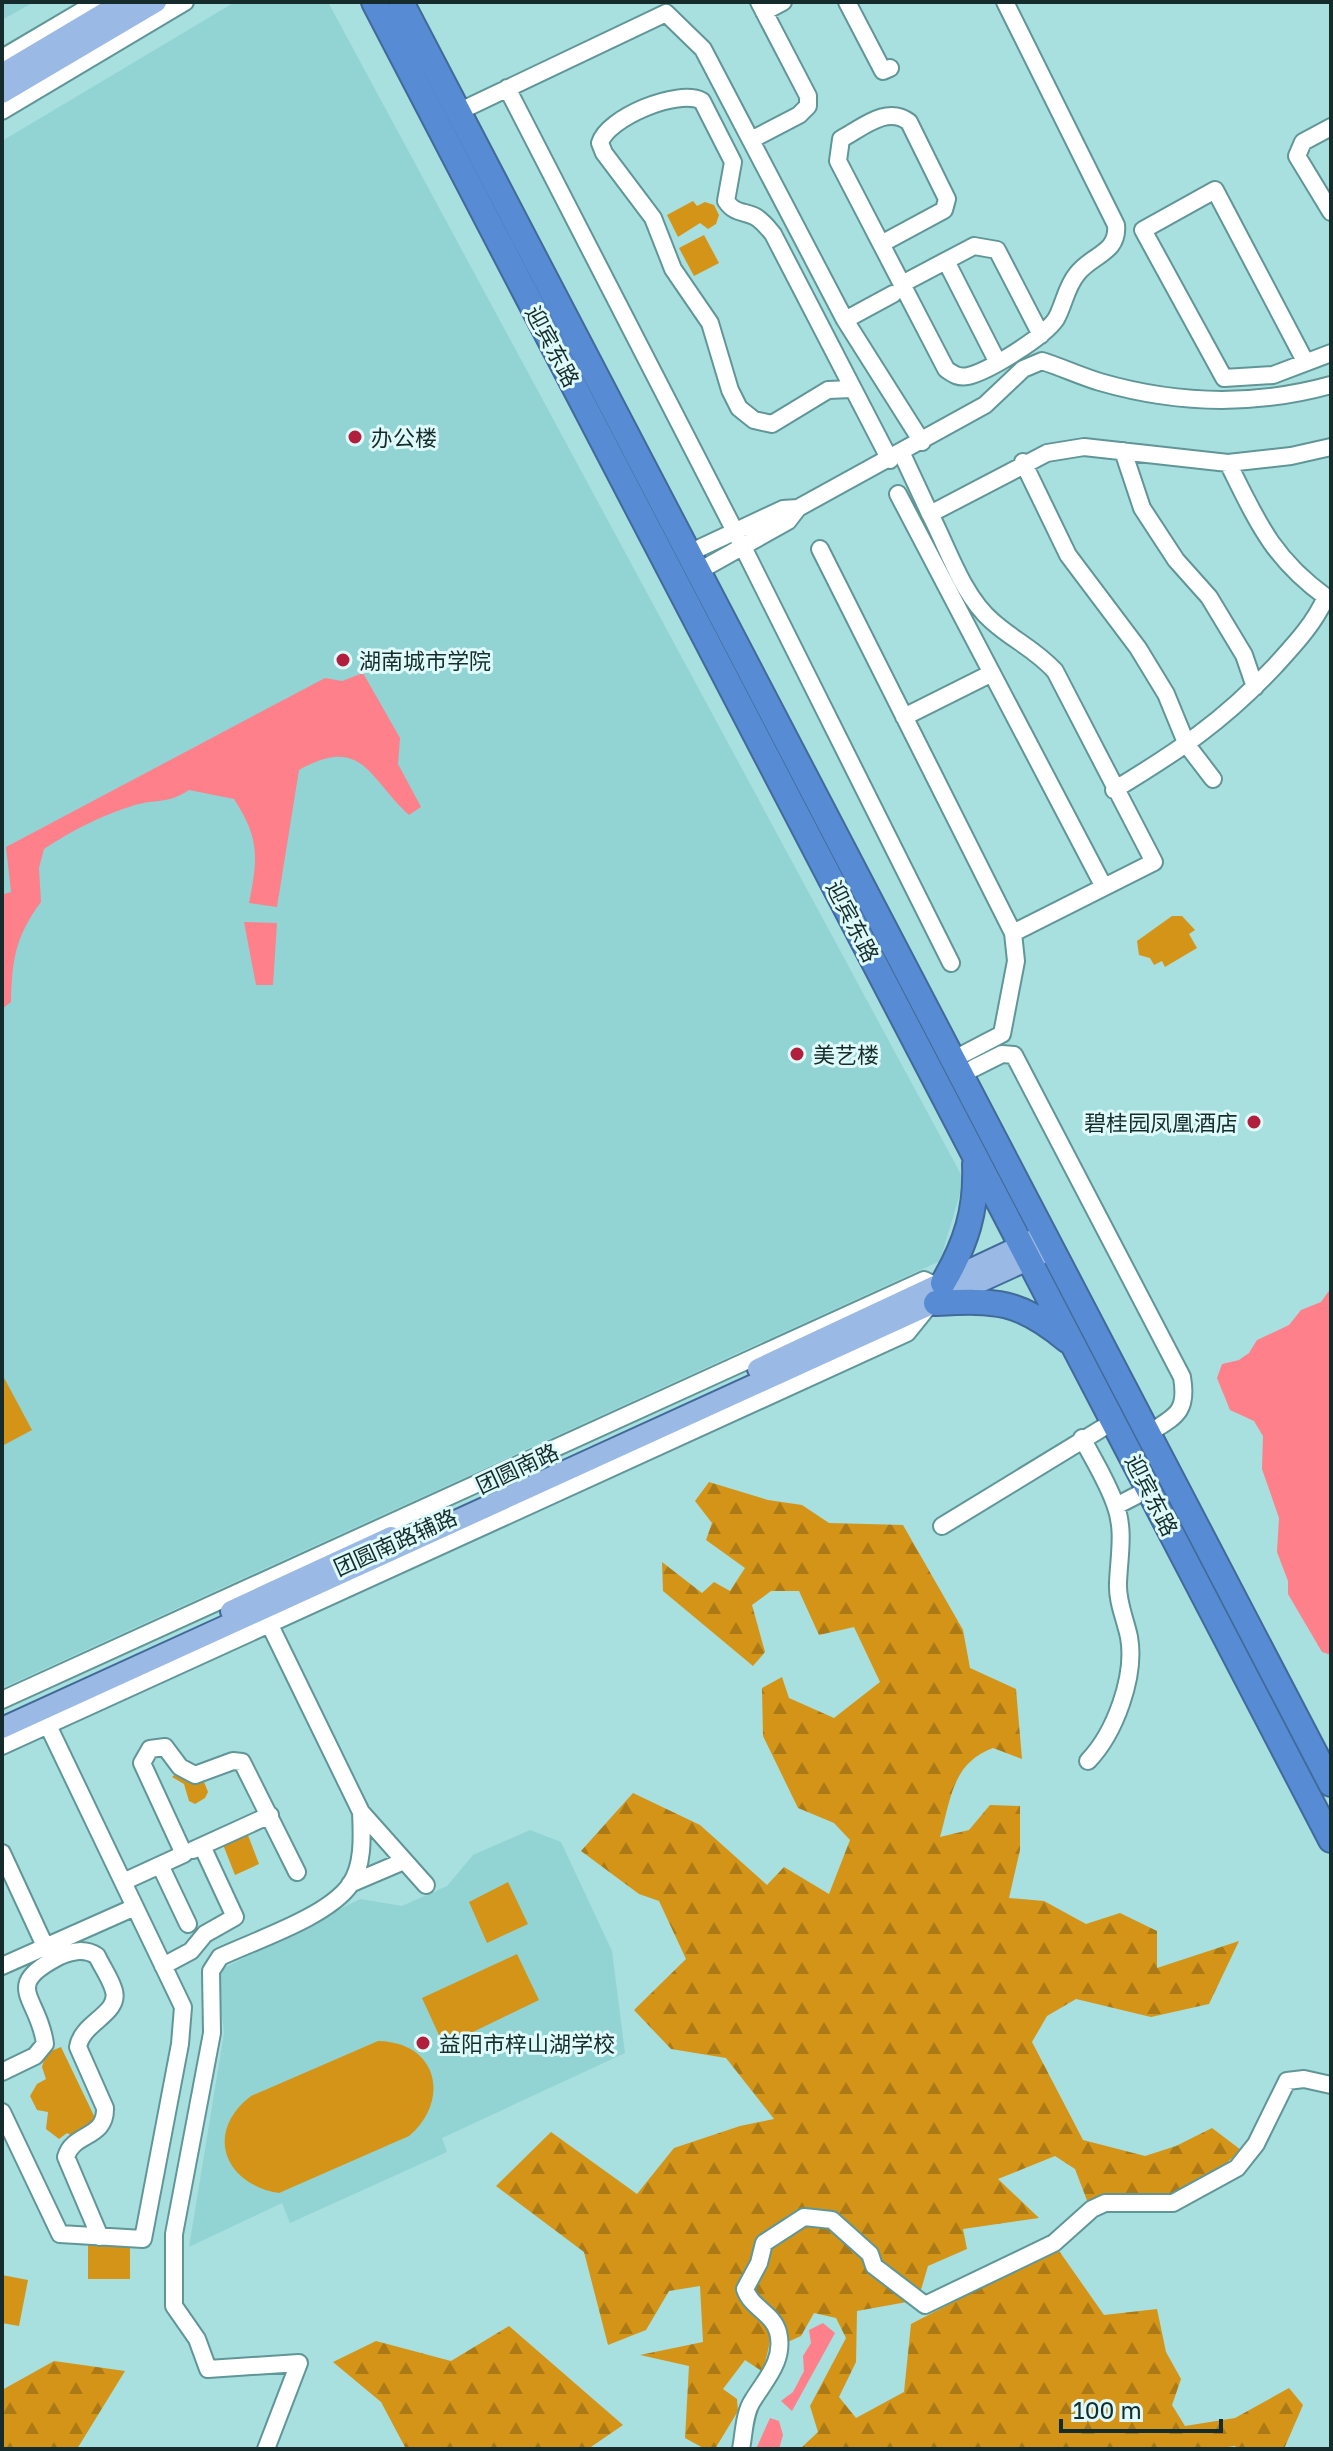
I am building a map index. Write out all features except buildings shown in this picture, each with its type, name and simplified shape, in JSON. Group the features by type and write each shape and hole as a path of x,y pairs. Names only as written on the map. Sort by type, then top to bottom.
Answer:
{"highway":[{"name":"迎宾东路","path":"401,2 1331,1784"},
{"name":"迎宾东路","path":"374,3 1331,1840"},
{"path":"974,1154 976,1194 971,1228 936,1294 1012,1304 1044,1321 1074,1347"}],"main road":[{"path":"2,74 123,2"},
{"path":"2,93 156,2"},
{"name":"团圆南路","path":"2,1713 1048,1242"},
{"name":"团圆南路","path":"2,1728 44,1717 266,1618 936,1294"}],"street":[{"path":"2,58 97,2"},
{"path":"2,111 185,2"},
{"path":"751,140 799,115 808,106 808,96 762,7 783,2"},
{"path":"847,2 883,71 890,68"},
{"path":"881,244 944,210 947,199 909,122 901,116 886,114 841,139 838,161 881,244 897,289 946,369 956,376 968,376 1041,335 1056,318 1077,273 1108,251 1118,236 1116,225 1005,2"},
{"path":"458,112 665,8 703,49 845,320 922,442"},
{"path":"507,88 739,538 951,963"},
{"path":"852,389 828,390 772,424 754,420 739,408 730,390 710,323 673,269 653,218 604,153 600,143 610,128 667,98 693,97 702,101 733,162 726,201 731,208 762,221 773,234 852,389 930,514 973,600 992,621 1036,650 1055,671 1154,862 1013,933"},
{"path":"1331,127 1303,142 1297,156 1331,212"},
{"path":"1305,361 1215,190 1143,230 1224,378 1273,375 1331,353"},
{"path":"845,320 974,246 997,250 1041,335"},
{"path":"946,261 997,361"},
{"path":"694,562 739,538 788,521 798,508 896,457 985,405 1023,369 1042,361 1097,381 1152,395 1220,401 1296,394 1331,385"},
{"path":"930,514 1023,462 1047,453 1084,447 1228,463 1291,456 1331,447"},
{"path":"1123,451 1142,508 1176,560 1209,597 1244,655 1255,687"},
{"path":"1023,462 1068,555 1138,648 1166,694 1187,745 1213,779"},
{"path":"1114,790 1221,721 1317,617 1328,592 1295,574 1266,539 1228,463"},
{"path":"898,494 1104,887"},
{"path":"820,549 1013,933 1016,961 1002,1034 958,1066"},
{"path":"904,717 992,673"},
{"path":"958,1066 1002,1054 1014,1055 1042,1106 1182,1377 1186,1398 1176,1417 1149,1433"},
{"name":"团圆南路辅路","path":"2,1700 924,1280 936,1294"},
{"path":"942,1526 1114,1421"},
{"path":"1082,1438 1116,1506 1122,1550 1118,1584 1120,1609 1131,1653 1121,1699 1104,1744 1088,1761"},
{"path":"1116,1506 1149,1489"},
{"path":"266,1618 361,1812 426,1885"},
{"path":"2,1746 44,1717 183,2007 180,2044 143,2239 60,2234 2,2112"},
{"path":"184,1854 142,1763 150,1749 165,1747 180,1767 195,1775 233,1761 242,1762 297,1872"},
{"path":"350,1884 362,1849 361,1812"},
{"path":"123,1882 270,1815"},
{"path":"163,1966 191,1951 205,1934 235,1917 202,1846"},
{"path":"2,1853 45,1946"},
{"path":"266,2449 299,2363 208,2369 197,2339 174,2306 174,2234 212,2033 211,1971 220,1957 324,1907 350,1884 404,1861"},
{"path":"160,1865 188,1924"},
{"path":"2,1966 135,1907"},
{"path":"2,2072 35,2056 45,2044 22,1994 24,1976 30,1969 68,1953 83,1950 97,1956 115,1992 114,2000 105,2015 86,2027 78,2047 105,2108 106,2119 97,2131 73,2143 66,2157 100,2237"},
{"path":"741,2449 752,2401 767,2384 780,2349 778,2329 769,2316 749,2301 745,2289 759,2263 764,2243 804,2217 832,2220 870,2254 874,2266 925,2305 1054,2243 1092,2209 1105,2203 1173,2203 1237,2168 1256,2144 1287,2081 1304,2079 1331,2085"}],"shaded area":[{"path":"2,2 34,2 2,20"},
{"name":"湖南城市学院","path":"235,2 329,4 964,1180 940,1261 2,1688 2,141"},
{"path":"363,673 400,738 398,764 421,807 409,815 373,775 351,759 338,757 320,760 299,770 277,907 249,903 255,849 249,826 234,799 189,790 168,799 123,809 88,824 44,849 39,868 41,902 20,938 12,974 11,1002 2,1009 2,906 4,894 11,892 6,847 325,678 342,681"},
{"path":"244,922 277,923 273,985 256,985"},
{"path":"1331,1288 1331,1655 1322,1652 1288,1594 1288,1581 1277,1552 1279,1518 1262,1469 1263,1436 1254,1421 1230,1410 1217,1378 1222,1364 1239,1360 1249,1353 1257,1340 1289,1325 1301,1310 1321,1302"},
{"name":"益阳市梓山湖学校","path":"530,1830 561,1842 612,1951 625,2053 442,2138 447,2152 290,2223 282,2203 189,2247 224,2033 219,1991 222,1969 360,1899 402,1906 447,1886 473,1855"},
{"path":"823,2323 835,2333 792,2411 781,2401 793,2392 804,2371 803,2356 811,2343 809,2330"},
{"path":"770,2418 779,2421 783,2435 779,2449 756,2449"}],"green space":[{"path":"693,201 697,206 705,202 714,205 719,215 716,224 708,229 700,223 678,237 667,215"},
{"path":"704,235 719,263 694,276 679,248"},
{"path":"1172,916 1182,916 1195,930 1189,934 1197,948 1165,967 1162,961 1154,965 1150,958 1139,955 1137,941"},
{"path":"2,1374 32,1430 2,1446"},
{"path":"709,1482 768,1500 802,1505 829,1523 903,1525 963,1630 970,1668 1016,1689 1022,1759 993,1748 969,1763 955,1784 940,1837 969,1830 990,1805 1020,1806 1020,1850 1009,1898 1044,1901 1086,1924 1120,1913 1157,1931 1157,1968 1239,1941 1209,2004 1151,2017 1076,1999 1047,2016 1032,2042 1083,2140 1145,2156 1176,2146 1212,2128 1241,2150 1193,2193 1152,2201 1088,2203 1075,2169 1055,2156 998,2179 1039,2218 963,2229 967,2249 928,2266 918,2300 857,2311 856,2362 839,2397 856,2418 904,2392 911,2324 1057,2248 1104,2315 1157,2309 1166,2352 1181,2379 1172,2405 1185,2426 1235,2418 1289,2388 1303,2405 1284,2449 1238,2449 1235,2446 1214,2449 800,2449 818,2432 810,2406 846,2338 836,2318 814,2313 801,2336 790,2341 772,2333 763,2372 745,2360 723,2389 737,2399 738,2411 715,2449 705,2449 685,2438 689,2366 640,2355 703,2342 700,2286 669,2291 646,2330 608,2345 584,2252 496,2186 551,2132 637,2194 674,2148 740,2126 774,2119 726,2058 671,2049 634,2010 686,1959 659,1901 639,1894 581,1851 633,1793 700,1825 767,1885 784,1867 829,1894 850,1840 834,1823 798,1808 763,1736 762,1688 782,1677 789,1698 834,1718 880,1682 854,1627 819,1635 799,1591 771,1591 752,1605 765,1652 753,1666 663,1591 662,1562 702,1593 714,1582 730,1591 745,1568 706,1540 712,1523 695,1501"},
{"path":"179,1771 202,1777 208,1792 205,1798 195,1804 189,1801 184,1784 172,1777"},
{"path":"246,1830 259,1864 235,1875 222,1842"},
{"path":"508,1882 528,1924 487,1943 469,1902"},
{"path":"517,1954 539,2000 444,2046 422,1998"},
{"path":"378,2041 398,2044 414,2051 432,2075 430,2106 422,2122 409,2136 279,2193 260,2188 234,2168 227,2155 225,2140 228,2125 236,2110 251,2096"},
{"path":"61,2047 97,2122 74,2137 67,2133 59,2139 46,2129 48,2112 37,2110 30,2096 37,2084 46,2079 42,2067 46,2053"},
{"path":"88,2245 130,2246 130,2279 88,2279"},
{"path":"2,2275 28,2280 19,2326 2,2323"},
{"path":"509,2326 623,2425 588,2449 406,2449 381,2402 333,2362 376,2341 451,2361"},
{"path":"54,2361 125,2371 77,2449 2,2449 2,2390"}],"place":[{"name":"办公楼","path":"355,437"},
{"name":"湖南城市学院","path":"343,660"},
{"name":"美艺楼","path":"797,1054"},
{"name":"碧桂园凤凰酒店","path":"1254,1122"},
{"name":"益阳市梓山湖学校","path":"423,2043"}]}
